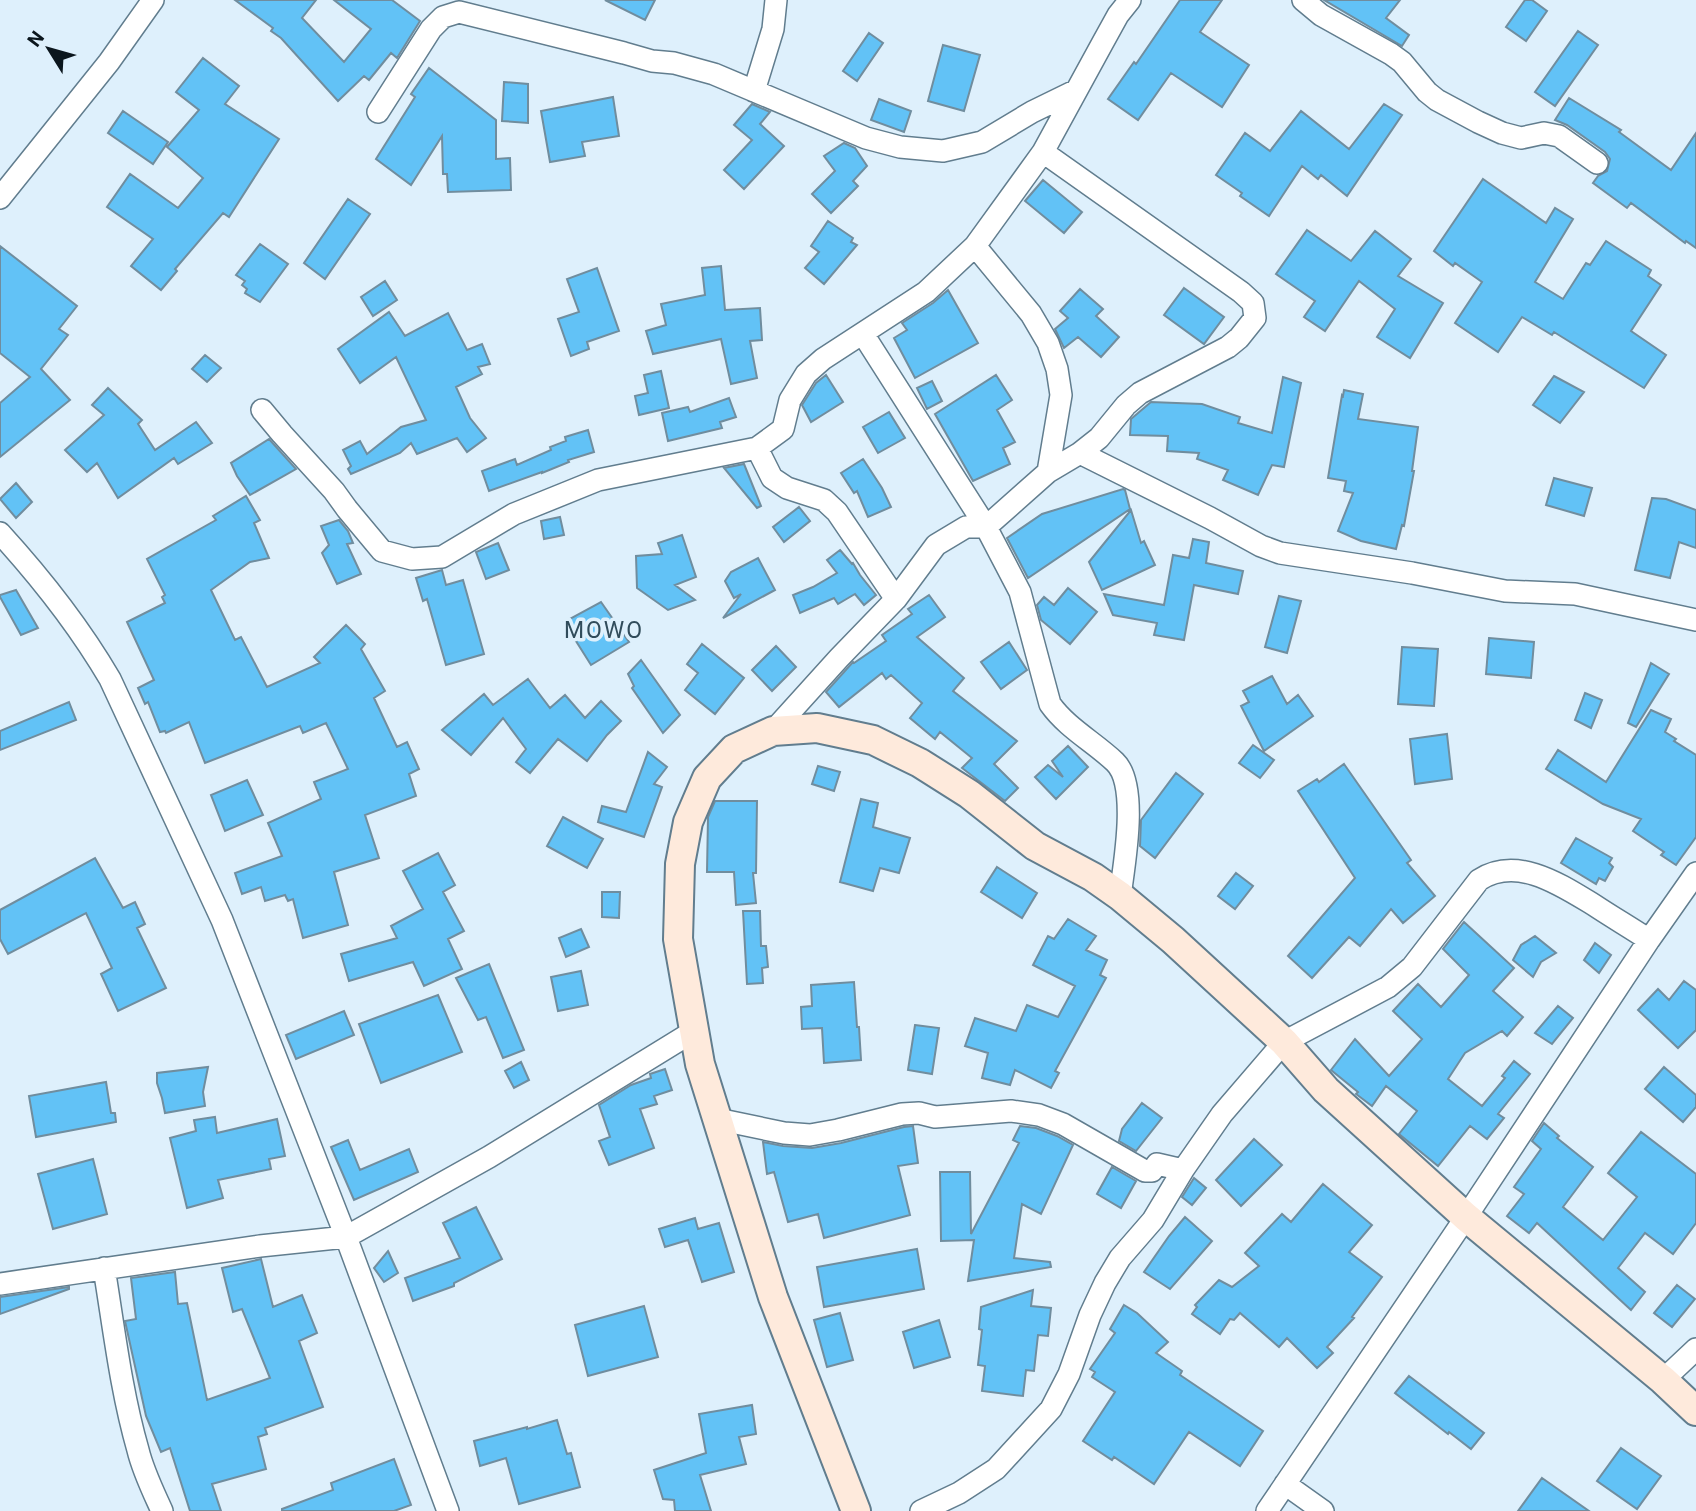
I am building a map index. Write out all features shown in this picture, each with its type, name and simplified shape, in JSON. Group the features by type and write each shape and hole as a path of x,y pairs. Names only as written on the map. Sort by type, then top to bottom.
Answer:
{"street":[{"path":"0,198 109,62 153,0"},
{"path":"754,90 773,29 776,0"},
{"path":"262,410 334,491 382,551 412,559 442,557 514,514 598,481 757,448 783,429 790,400 806,374 823,359 926,292 975,246 1043,152 1118,15 1130,0"},
{"path":"1303,0 1321,15 1402,62 1437,100 1502,133 1521,138 1544,133 1559,136 1597,163"},
{"path":"378,112 431,29 443,17 460,12 715,74 866,138 901,147 943,151 982,142 1032,112 1075,91"},
{"path":"773,731 896,599 936,545 966,527 986,527 1048,472 1099,438 1126,405 1140,393 1228,347 1255,318 1253,303 1241,292 1043,152"},
{"path":"975,246 1031,314 1048,343 1057,369 1061,395 1048,472"},
{"path":"863,334 986,527 1020,592 1050,704 1058,715 1118,764 1126,779 1127,838 1120,896"},
{"path":"757,448 772,478 787,488 824,500 836,512 896,599"},
{"path":"1080,453 1261,546 1280,553 1412,573 1505,591 1575,594 1696,620"},
{"path":"0,533 41,579 91,646 110,679 222,920 449,1511"},
{"path":"856,1511 773,1297 717,1119 700,1064 678,939 680,864 688,822 706,778 734,749 773,731 817,728 873,740 920,763 969,794 1035,846 1093,877 1120,896 1174,940 1284,1042 1326,1090 1466,1217 1663,1380 1696,1411"},
{"path":"921,1511 959,1493 996,1469 1051,1409 1069,1374 1090,1315 1105,1283 1121,1258 1153,1220 1183,1170 1222,1114 1284,1042 1401,978 1479,880 1503,870 1524,872 1560,884 1649,940"},
{"path":"1267,1511 1696,873"},
{"path":"0,1284 260,1246 346,1237 489,1157 694,1031"},
{"path":"717,1119 784,1133 810,1135 902,1114 935,1117 1011,1111 1039,1115 1063,1124 1145,1171 1152,1171 1157,1164 1183,1170"},
{"path":"104,1268 122,1383 138,1451 162,1511"},
{"path":"1663,1380 1696,1349"},
{"path":"1285,1484 1323,1511"}],"building":[{"path":"235,0 316,0 302,18 344,62 371,29 334,0 392,0 420,21 397,58 391,53 369,80 364,76 338,101 281,38 271,31 273,28"},
{"path":"605,0 655,0 645,20"},
{"path":"1180,0 1222,0 1200,32 1249,65 1222,107 1171,73 1138,120 1108,99"},
{"path":"1324,0 1400,0 1386,18 1409,35 1402,46"},
{"path":"1525,0 1532,0 1547,11 1526,41 1506,27"},
{"path":"1578,31 1598,45 1555,106 1535,92"},
{"path":"869,33 883,43 857,81 843,71"},
{"path":"943,45 980,55 964,111 928,101"},
{"path":"203,58 239,86 225,104 279,139 229,217 223,213 175,269 177,271 161,290 131,266 153,239 107,207 130,174 178,208 203,178 167,147 199,110 176,92"},
{"path":"429,68 496,120 496,159 510,158 511,190 448,192 447,174 443,174 442,136 411,185 376,159 415,97 411,94"},
{"path":"504,82 528,84 528,123 502,121"},
{"path":"613,97 619,136 582,142 585,156 550,162 541,111"},
{"path":"1569,98 1621,130 1619,132 1671,170 1696,133 1696,248 1686,241 1685,243 1631,203 1627,208 1593,183 1607,171 1610,159 1605,152 1567,125 1555,120"},
{"path":"879,99 911,111 904,132 871,120"},
{"path":"752,104 770,112 760,124 784,146 744,189 724,170 752,140 734,125"},
{"path":"1384,104 1402,115 1347,196 1321,175 1318,179 1302,166 1269,216 1216,175 1245,133 1270,151 1301,111 1349,149"},
{"path":"123,111 168,142 153,164 108,133"},
{"path":"844,143 855,148 867,166 853,181 858,186 831,213 812,194 835,171 824,156"},
{"path":"1483,179 1546,223 1555,208 1573,219 1535,282 1563,299 1586,263 1590,265 1606,241 1651,270 1648,276 1661,285 1631,331 1666,355 1644,388 1554,332 1552,335 1522,317 1498,352 1455,323 1482,282 1455,263 1453,266 1434,251"},
{"path":"1043,180 1082,212 1064,233 1025,201"},
{"path":"348,199 370,214 325,279 304,263"},
{"path":"828,221 853,238 851,242 857,245 824,284 805,268 819,252 811,246"},
{"path":"1307,230 1351,261 1375,231 1411,259 1398,276 1443,303 1410,358 1377,337 1395,309 1359,281 1325,331 1304,317 1315,301 1276,274"},
{"path":"260,244 288,264 260,302 245,293 247,289 242,285 245,281 236,275"},
{"path":"0,246 77,306 59,329 68,335 41,369 70,400 0,457 0,403 30,377 0,353"},
{"path":"721,266 725,310 760,308 762,340 750,341 757,378 731,384 721,339 653,354 646,331 666,325 661,304 705,295 702,268"},
{"path":"597,268 619,331 587,342 589,349 571,356 558,319 579,312 567,279"},
{"path":"385,281 397,300 373,316 361,297"},
{"path":"1184,288 1224,317 1204,344 1164,315"},
{"path":"1080,289 1103,309 1096,316 1119,337 1101,357 1078,337 1064,348 1055,329 1068,318 1060,311"},
{"path":"948,290 978,343 915,378 894,338 907,330 902,323"},
{"path":"389,312 405,336 448,313 467,350 482,344 490,364 478,367 482,374 456,387 470,418 486,438 467,452 457,438 417,454 411,443 400,453 351,474 348,469 351,466 343,450 360,441 367,454 401,427 426,420 396,357 360,383 338,349"},
{"path":"205,355 221,368 207,382 192,369"},
{"path":"661,371 669,408 639,415 635,396 648,393 644,375"},
{"path":"826,375 843,402 811,422 802,405 816,383"},
{"path":"996,375 1012,400 997,410 1015,442 1003,448 1010,464 973,481 935,414"},
{"path":"1554,376 1584,392 1560,423 1533,405"},
{"path":"1283,377 1301,383 1284,467 1272,465 1258,495 1223,480 1228,470 1197,459 1199,453 1167,451 1168,436 1130,435 1131,419 1151,402 1202,404 1240,417 1238,423 1272,433"},
{"path":"932,381 942,401 927,409 917,388"},
{"path":"108,388 142,420 138,424 155,450 196,422 212,443 178,464 174,458 118,498 97,463 87,472 65,450 104,415 92,405"},
{"path":"1344,390 1363,394 1358,419 1418,427 1414,471 1404,526 1402,525 1396,549 1361,541 1338,531 1353,493 1344,491 1346,481 1328,478"},
{"path":"729,398 736,417 720,422 722,428 668,441 662,413 688,407 690,412"},
{"path":"889,412 905,438 878,453 863,427"},
{"path":"588,430 594,452 489,491 482,471 515,459 517,465 551,450 550,447 566,441 565,437"},
{"path":"269,439 296,469 250,495 231,463"},
{"path":"863,459 891,507 868,517 857,491 854,493 841,473"},
{"path":"744,464 761,506 757,508 724,468"},
{"path":"1554,478 1592,488 1584,516 1546,505"},
{"path":"16,483 32,502 16,518 0,499"},
{"path":"1123,489 1130,509 1028,578 1007,538 1042,514"},
{"path":"246,496 260,520 254,523 269,558 250,562 211,590 235,640 241,637 267,687 320,663 314,657 346,625 365,644 361,649 385,691 374,698 397,747 407,742 419,769 409,774 416,796 365,815 379,858 334,872 348,925 303,938 293,899 288,901 285,895 265,901 261,887 242,894 235,873 282,856 268,823 321,799 314,782 348,769 326,723 303,733 300,726 205,763 189,722 166,733 160,732 148,702 145,704 138,688 154,680 127,622 165,603 162,597 165,595 147,559 216,520 213,516"},
{"path":"1652,498 1666,499 1696,510 1696,548 1679,542 1670,578 1635,570"},
{"path":"799,507 810,521 784,542 773,527"},
{"path":"1131,510 1141,543 1144,541 1155,565 1102,590 1089,562"},
{"path":"560,517 564,535 544,539 541,521"},
{"path":"339,520 353,543 347,544 361,574 337,584 322,553 329,545 321,526"},
{"path":"682,535 696,577 675,585 695,600 668,610 637,588 636,556 662,554 658,543"},
{"path":"1193,539 1209,542 1206,563 1243,571 1238,594 1194,585 1184,640 1154,635 1157,623 1113,615 1104,594 1164,605 1173,555 1189,558"},
{"path":"498,543 509,570 486,579 476,552"},
{"path":"840,550 876,595 864,605 855,594 838,604 834,598 800,613 793,595 837,573 827,560"},
{"path":"758,558 775,590 723,618 741,594 734,598 725,581 731,572"},
{"path":"442,570 446,585 463,580 484,654 446,665 427,599 423,601 416,578"},
{"path":"1068,588 1097,612 1070,644 1041,620 1037,605 1044,597 1054,605"},
{"path":"16,590 38,628 21,635 0,597"},
{"path":"929,595 945,617 917,637 964,678 953,691 1017,741 994,764 1018,788 1005,801 962,768 972,758 940,732 935,739 910,718 922,703 891,675 886,679 882,673 839,707 826,692 853,662 886,641 882,635 912,614 908,609"},
{"path":"1279,596 1301,601 1287,653 1265,647"},
{"path":"601,602 629,642 591,665 564,622"},
{"path":"1489,638 1534,642 1531,678 1486,674"},
{"path":"1009,642 1027,670 1001,689 981,662"},
{"path":"702,644 744,678 715,714 685,690 698,673 687,664"},
{"path":"776,646 796,667 772,691 752,670"},
{"path":"1402,647 1438,649 1434,706 1398,704"},
{"path":"641,660 680,715 663,733 632,688 634,686 628,674"},
{"path":"1651,663 1669,674 1636,727 1628,723"},
{"path":"1272,676 1287,704 1298,695 1313,716 1264,751 1241,706 1249,702 1243,691"},
{"path":"528,679 550,708 565,695 585,718 601,701 621,721 587,761 558,739 530,773 516,762 526,749 503,718 471,755 442,730 484,694 493,705"},
{"path":"1585,693 1602,700 1591,728 1575,720"},
{"path":"69,702 76,720 0,750 0,731"},
{"path":"1651,710 1671,719 1665,732 1696,755 1696,837 1676,865 1661,855 1664,852 1633,831 1641,819 1603,804 1546,769 1558,750 1606,782"},
{"path":"1447,734 1452,779 1415,784 1410,739"},
{"path":"1253,745 1274,760 1260,778 1239,763"},
{"path":"1068,746 1088,767 1056,799 1035,777 1048,765 1063,777 1052,761"},
{"path":"648,752 667,767 654,784 662,787 644,837 598,822 602,806 626,812"},
{"path":"1344,764 1411,860 1407,863 1435,896 1403,923 1391,909 1360,946 1349,937 1312,978 1288,956 1355,878 1298,791 1317,779 1319,782"},
{"path":"818,766 840,772 834,791 812,784"},
{"path":"1176,773 1203,794 1155,858 1140,846 1141,820"},
{"path":"247,780 263,815 225,831 211,795"},
{"path":"861,799 878,803 873,827 910,838 899,873 880,868 873,891 840,882"},
{"path":"715,801 757,801 756,873 753,873 756,903 736,905 734,872 707,872 708,817"},
{"path":"563,817 603,839 587,868 547,846"},
{"path":"1576,838 1612,858 1609,863 1613,867 1605,881 1599,878 1596,884 1561,863"},
{"path":"438,853 455,885 443,892 464,931 448,939 462,969 424,986 413,962 349,981 341,954 397,938 391,926 423,909 403,871"},
{"path":"95,858 123,908 135,902 145,924 137,928 166,988 118,1011 101,974 112,968 86,913 8,954 0,939 0,910"},
{"path":"997,867 1037,893 1022,918 981,892"},
{"path":"1236,873 1253,886 1235,909 1218,896"},
{"path":"602,892 620,892 619,918 602,917"},
{"path":"743,911 760,911 761,946 766,946 768,967 762,968 763,983 747,984"},
{"path":"1068,919 1096,936 1086,950 1107,960 1100,975 1106,978 1055,1071 1059,1073 1051,1088 1015,1070 1010,1085 982,1078 988,1053 965,1046 975,1018 1016,1031 1027,1005 1058,1017 1075,986 1033,965 1048,936 1054,939"},
{"path":"1464,922 1514,968 1493,991 1523,1017 1507,1036 1502,1031 1465,1053 1448,1079 1482,1106 1505,1078 1502,1076 1514,1061 1530,1074 1498,1114 1504,1118 1487,1139 1470,1126 1438,1166 1399,1134 1417,1111 1386,1086 1372,1106 1331,1070 1355,1039 1389,1076 1422,1039 1393,1011 1418,984 1441,1007 1469,975 1443,949"},
{"path":"581,929 589,947 566,957 559,938"},
{"path":"1535,936 1556,953 1541,962 1533,977 1513,960 1521,945"},
{"path":"1595,943 1611,955 1599,973 1584,960"},
{"path":"489,964 524,1050 503,1058 486,1017 478,1020 456,978"},
{"path":"581,971 588,1005 558,1011 551,977"},
{"path":"1684,981 1696,990 1696,1030 1678,1048 1638,1010 1658,989 1669,1000"},
{"path":"854,982 861,1060 824,1063 822,1028 802,1029 801,1007 812,1006 811,985"},
{"path":"438,995 462,1052 381,1083 359,1024"},
{"path":"1558,1006 1573,1018 1552,1044 1535,1033"},
{"path":"344,1011 354,1035 296,1059 286,1035"},
{"path":"915,1025 939,1028 932,1074 908,1070"},
{"path":"521,1062 529,1080 514,1088 505,1071"},
{"path":"208,1067 203,1092 205,1106 165,1113 157,1073"},
{"path":"1664,1067 1696,1095 1696,1107 1683,1122 1645,1089"},
{"path":"665,1069 672,1090 654,1096 657,1104 640,1109 654,1148 609,1165 599,1141 610,1137 599,1105 631,1085 651,1078 650,1074"},
{"path":"106,1082 111,1113 115,1113 116,1122 36,1137 29,1096"},
{"path":"1142,1103 1162,1118 1136,1151 1119,1141 1122,1129"},
{"path":"215,1117 217,1133 277,1119 285,1156 269,1159 271,1169 218,1180 223,1198 187,1208 170,1138 196,1131 194,1120"},
{"path":"1544,1123 1559,1136 1557,1138 1593,1167 1563,1207 1603,1240 1637,1197 1608,1173 1641,1132 1696,1174 1696,1223 1673,1254 1645,1233 1618,1268 1645,1292 1631,1310 1537,1223 1529,1233 1507,1216 1524,1194 1514,1187 1541,1149 1532,1141"},
{"path":"913,1126 918,1163 898,1166 910,1215 824,1238 818,1214 788,1222 774,1172 767,1174 763,1142 812,1148"},
{"path":"1020,1126 1036,1128 1073,1145 1041,1214 1022,1204 1014,1258 1050,1262 1051,1267 968,1281 974,1240 941,1241 940,1172 970,1172 971,1234 1019,1143 1013,1140"},
{"path":"1254,1139 1282,1165 1241,1206 1216,1180"},
{"path":"348,1140 360,1170 409,1149 418,1172 354,1200 331,1147"},
{"path":"93,1159 107,1214 53,1229 38,1174"},
{"path":"1112,1167 1136,1181 1121,1208 1097,1194"},
{"path":"1194,1178 1206,1188 1192,1205 1182,1197"},
{"path":"1323,1184 1372,1225 1349,1252 1382,1277 1352,1317 1354,1318 1327,1347 1333,1353 1317,1368 1287,1338 1279,1347 1240,1313 1234,1320 1230,1319 1220,1334 1192,1314 1197,1307 1195,1305 1219,1280 1232,1287 1259,1266 1245,1253 1282,1214 1291,1222"},
{"path":"476,1207 502,1259 454,1283 454,1286 413,1301 405,1278 460,1258 443,1223"},
{"path":"1185,1217 1212,1241 1170,1289 1144,1272"},
{"path":"695,1218 698,1229 719,1223 734,1272 702,1282 688,1240 665,1247 659,1229"},
{"path":"917,1249 924,1289 824,1307 817,1267"},
{"path":"388,1251 398,1273 384,1282 374,1268"},
{"path":"261,1259 273,1307 302,1295 317,1333 299,1341 323,1407 265,1428 267,1434 258,1437 266,1469 212,1484 221,1511 190,1511 170,1448 161,1452 146,1416 125,1321 136,1319 131,1278 175,1272 178,1304 187,1303 207,1400 270,1378 242,1309 233,1312 222,1268"},
{"path":"1677,1285 1695,1299 1672,1327 1654,1313"},
{"path":"69,1289 0,1314 0,1297"},
{"path":"1033,1290 1031,1306 1051,1308 1048,1336 1038,1335 1034,1371 1026,1370 1023,1396 982,1391 985,1366 978,1365 982,1330 979,1329 981,1307"},
{"path":"1124,1305 1137,1313 1168,1342 1156,1353 1182,1371 1180,1375 1263,1431 1240,1466 1189,1432 1154,1484 1114,1457 1112,1460 1083,1441 1115,1392 1092,1377 1095,1372 1090,1369 1115,1333 1110,1329"},
{"path":"644,1306 658,1357 588,1376 575,1325"},
{"path":"840,1313 853,1360 827,1367 814,1320"},
{"path":"939,1320 950,1357 914,1368 903,1332"},
{"path":"1409,1376 1484,1433 1471,1449 1395,1393"},
{"path":"752,1405 756,1434 739,1437 746,1464 700,1475 711,1511 675,1511 674,1500 663,1499 654,1470 706,1453 699,1414"},
{"path":"557,1420 567,1454 571,1453 580,1487 519,1504 506,1458 480,1466 474,1441"},
{"path":"1621,1448 1661,1476 1637,1509 1597,1481"},
{"path":"394,1459 411,1505 394,1511 282,1511 333,1490 331,1483"},
{"path":"1542,1478 1589,1511 1518,1511"}],"district":[{"name":"MOWO","path":"604,630"}]}
